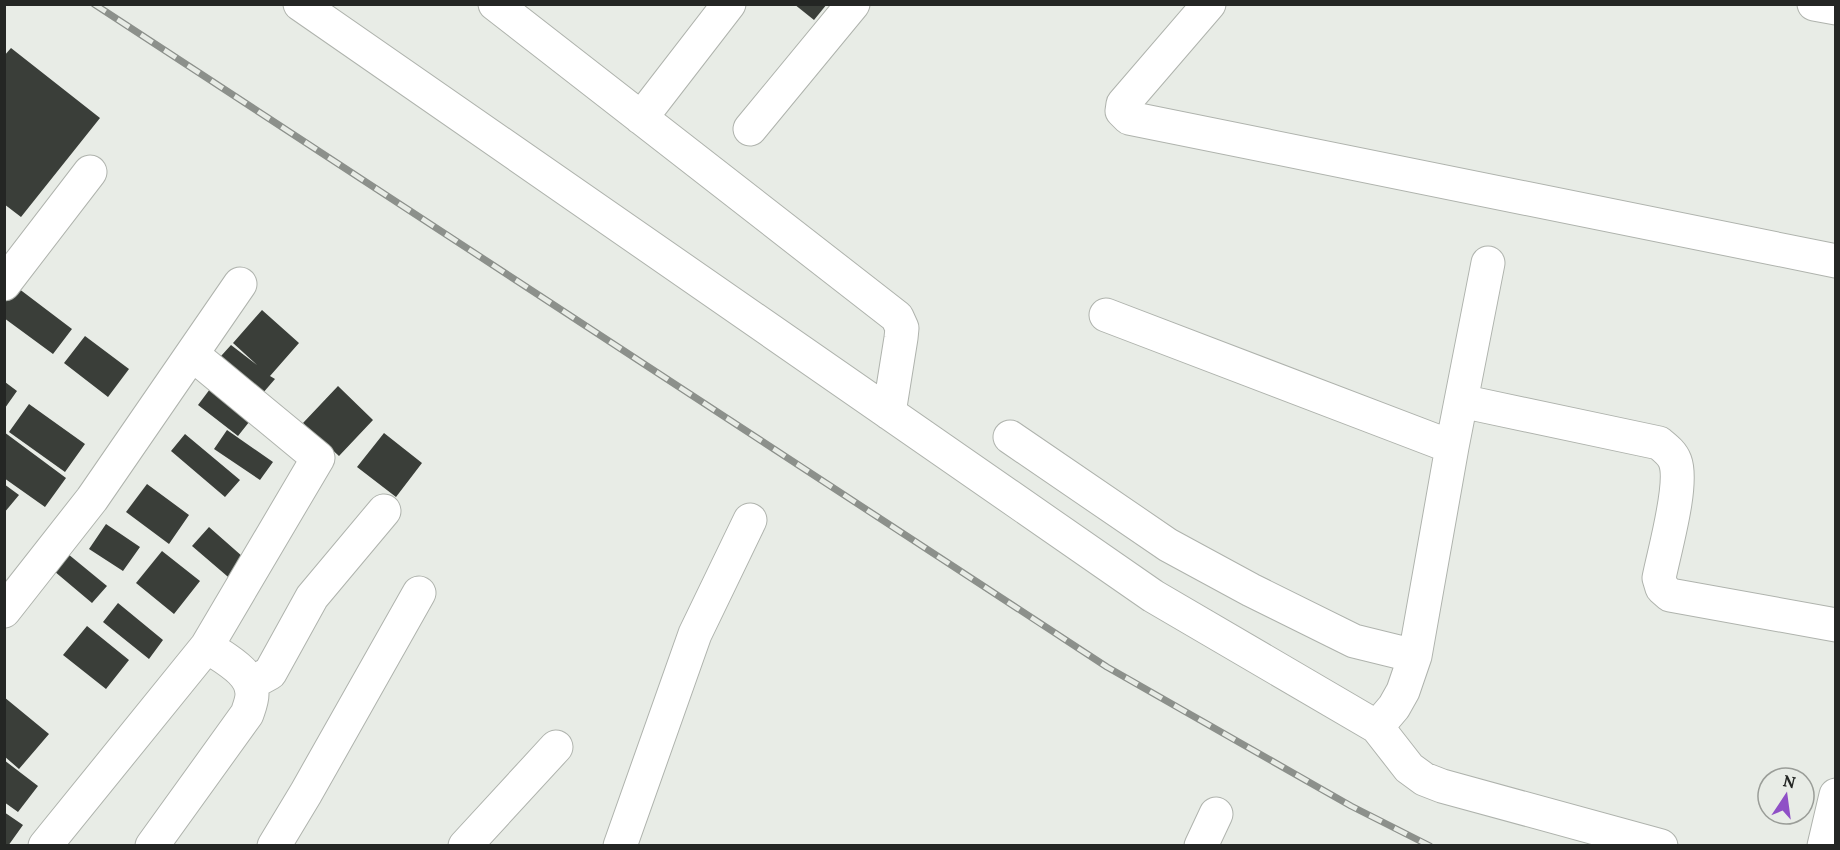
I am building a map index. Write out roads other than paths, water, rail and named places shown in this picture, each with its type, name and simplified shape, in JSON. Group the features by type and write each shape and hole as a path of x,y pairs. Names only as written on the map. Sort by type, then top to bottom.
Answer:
{"street":[{"path":"300,4 1153,596 1377,727 1409,768 1424,779 1442,786 1661,846"},
{"path":"495,4 897,317 902,328 902,338 888,413"},
{"path":"640,118 729,4"},
{"path":"750,129 853,4"},
{"path":"1209,4 1123,104 1122,111 1129,118 1836,261"},
{"path":"1814,4 1836,8"},
{"path":"4,284 90,171"},
{"path":"1377,727 1394,707 1403,691 1415,656 1488,263"},
{"path":"4,611 92,499 240,284"},
{"path":"1106,315 1452,447"},
{"path":"45,846 207,646 318,458 192,354"},
{"path":"1461,401 1659,443 1668,450 1675,461 1678,481 1659,578 1662,588 1670,595 1836,625"},
{"path":"1010,437 1168,544 1240,584 1354,641 1415,656"},
{"path":"250,684 270,673 312,597 384,511"},
{"path":"620,846 695,633 750,520"},
{"path":"274,846 419,593"},
{"path":"152,846 247,714 252,696 246,675 207,646"},
{"path":"465,846 556,747"},
{"path":"1824,846 1836,795"},
{"path":"1201,846 1216,814"}],"railway":[{"path":"94,4 1107,667 1351,806 1430,846"}]}
